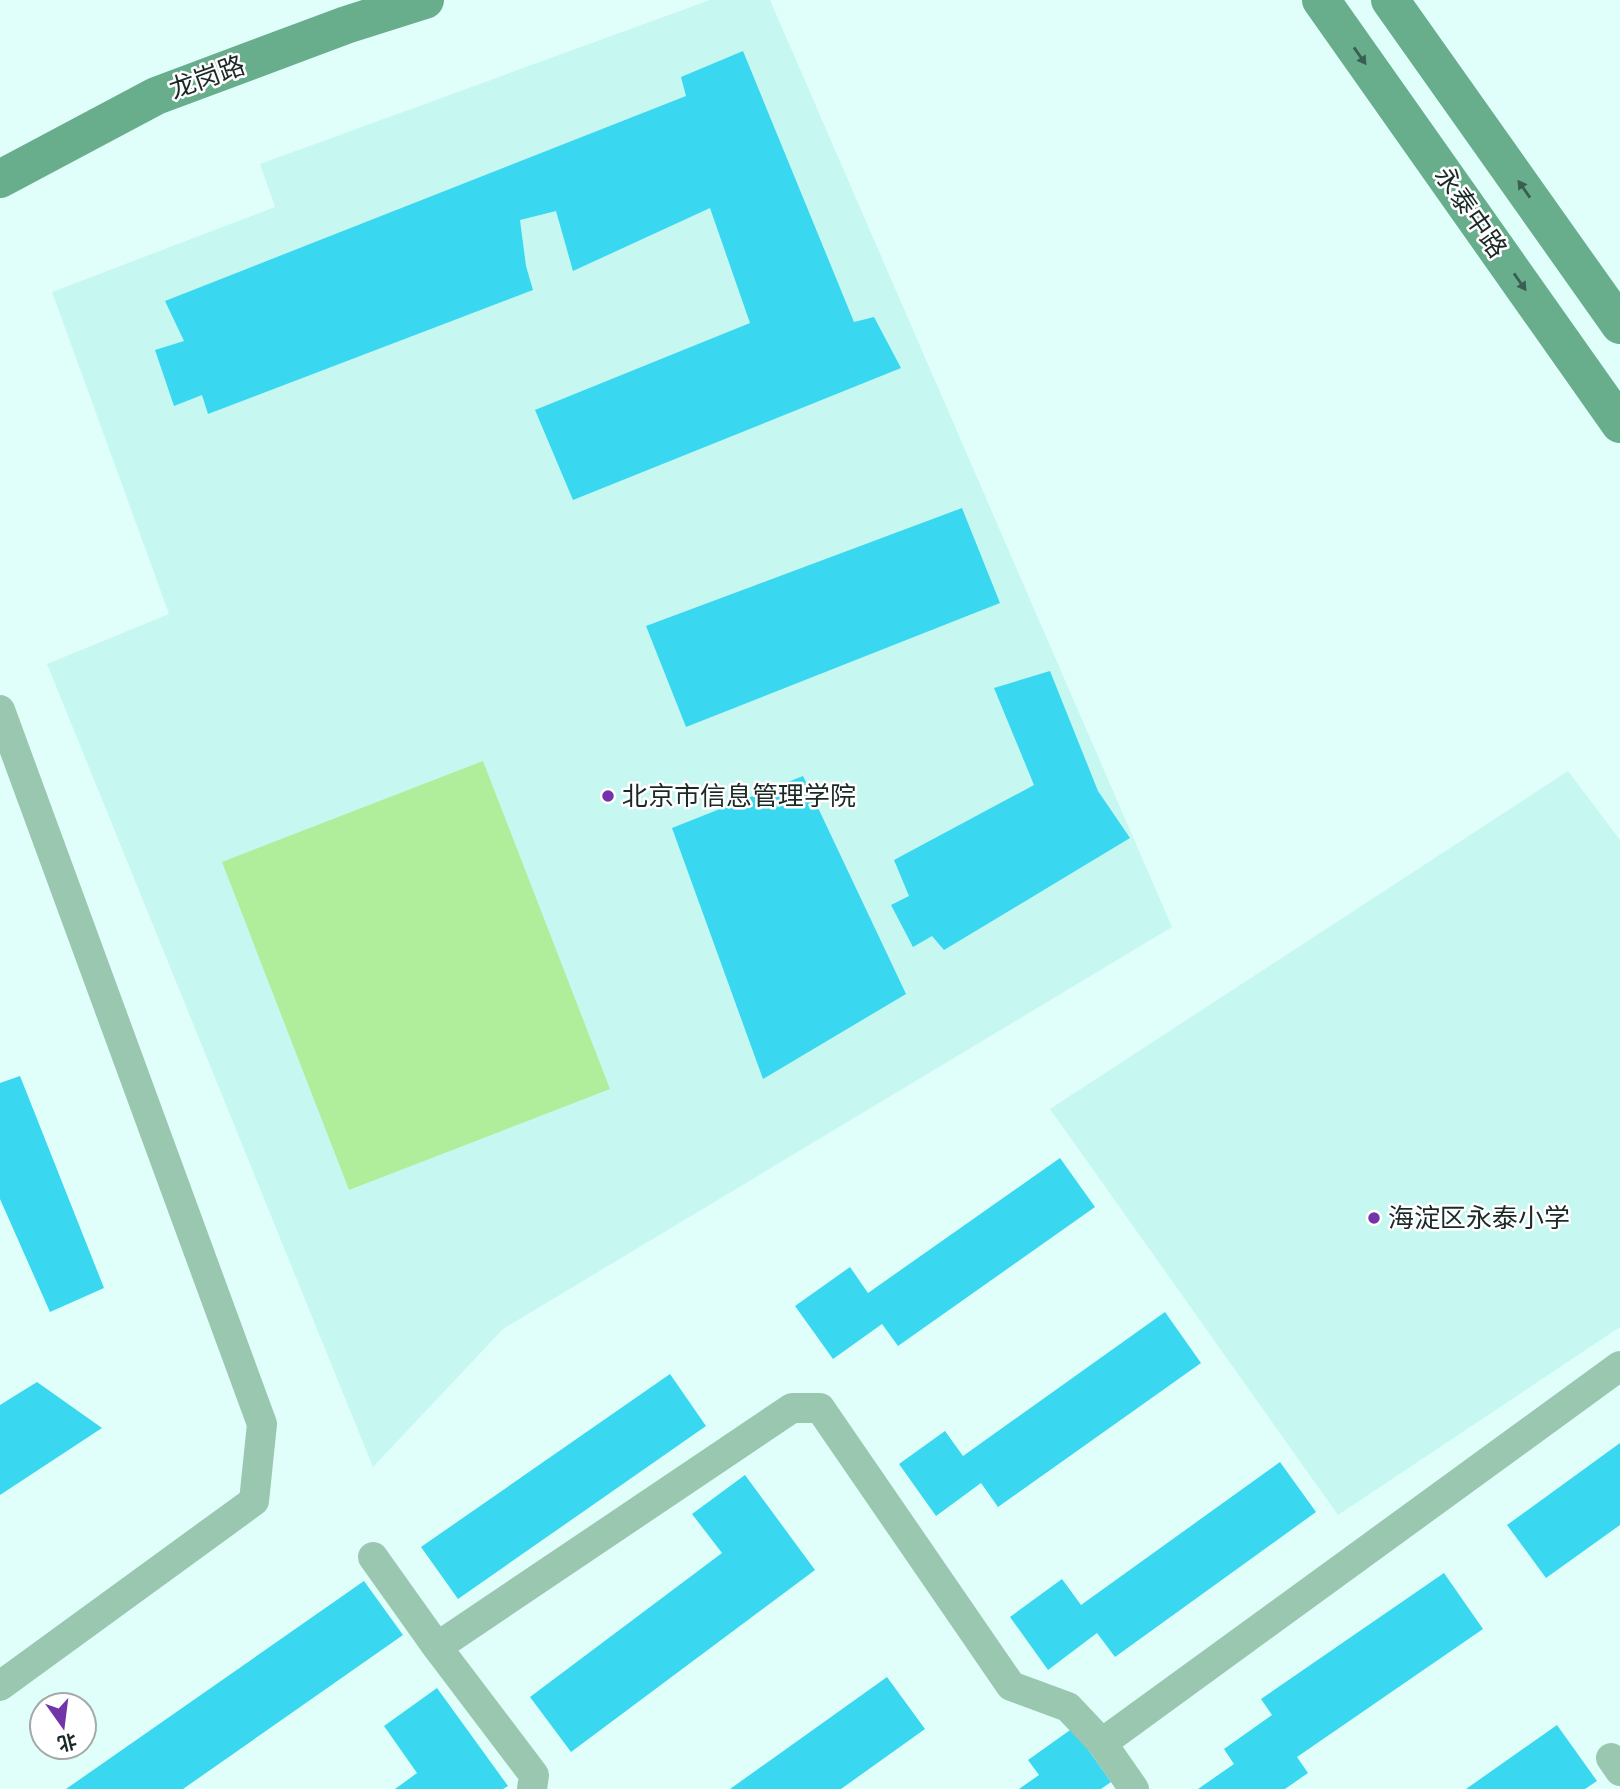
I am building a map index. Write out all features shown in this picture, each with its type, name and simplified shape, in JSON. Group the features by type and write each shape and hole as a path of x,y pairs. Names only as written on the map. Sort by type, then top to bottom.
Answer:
{"main road":[{"name":"龙岗路","path":"0,179 156,96 346,25 425,0"},
{"name":"永泰中路","path":"1321,0 1620,424"},
{"path":"1390,0 1620,325"}],"street":[{"path":"0,710 262,1424 254,1501 0,1686"},
{"path":"1102,1743 1620,1366"},
{"path":"437,1647 792,1408 820,1408 1011,1686 1068,1707 1102,1743 1134,1789"},
{"path":"373,1557 534,1775 532,1789"}],"shaded area":[{"name":"北京市信息管理学院","path":"710,0 770,0 1172,927 503,1329 373,1467 47,664 169,614 52,292 275,207 260,164"},
{"name":"海淀区永泰小学","path":"1568,771 1620,840 1620,1327 1338,1515 1050,1109"}],"green space":[{"path":"483,761 610,1089 349,1190 222,862"}],"building":[{"path":"743,51 854,322 874,317 901,368 573,500 535,410 750,323 710,208 573,271 556,211 520,220 526,266 533,290 208,414 202,395 174,406 155,350 184,341 165,301 686,96 681,77"},
{"path":"962,508 1000,603 686,727 646,626"},
{"path":"1050,671 1098,791 1130,838 944,950 932,936 913,947 891,905 909,896 894,860 1034,785 994,688"},
{"path":"803,776 906,994 763,1079 672,828"},
{"path":"20,1076 104,1288 50,1312 0,1199 0,1083"},
{"path":"1060,1158 1095,1207 898,1346 882,1324 833,1359 795,1306 850,1267 868,1293"},
{"path":"1165,1312 1201,1363 998,1507 981,1483 936,1516 899,1464 945,1431 963,1456"},
{"path":"670,1374 706,1426 458,1599 421,1547"},
{"path":"37,1382 102,1428 0,1495 0,1405"},
{"path":"1620,1443 1620,1525 1546,1578 1507,1525"},
{"path":"1280,1462 1316,1512 1115,1657 1097,1633 1048,1670 1010,1617 1062,1579 1081,1605"},
{"path":"745,1475 815,1570 571,1752 530,1697 722,1553 692,1514"},
{"path":"1444,1573 1483,1629 1297,1757 1308,1773 1285,1789 1198,1789 1234,1764 1224,1749 1272,1715 1261,1699"},
{"path":"364,1581 403,1635 183,1789 66,1789"},
{"path":"887,1677 925,1729 841,1789 730,1789"},
{"path":"437,1688 508,1786 503,1789 395,1789 417,1773 384,1726"},
{"path":"1557,1725 1597,1781 1585,1789 1466,1789"},
{"path":"1073,1728 1111,1782 1101,1789 1019,1789 1039,1775 1028,1760"}],"place":[{"name":"北京市信息管理学院","path":"608,796"},
{"name":"海淀区永泰小学","path":"1374,1218"}]}
